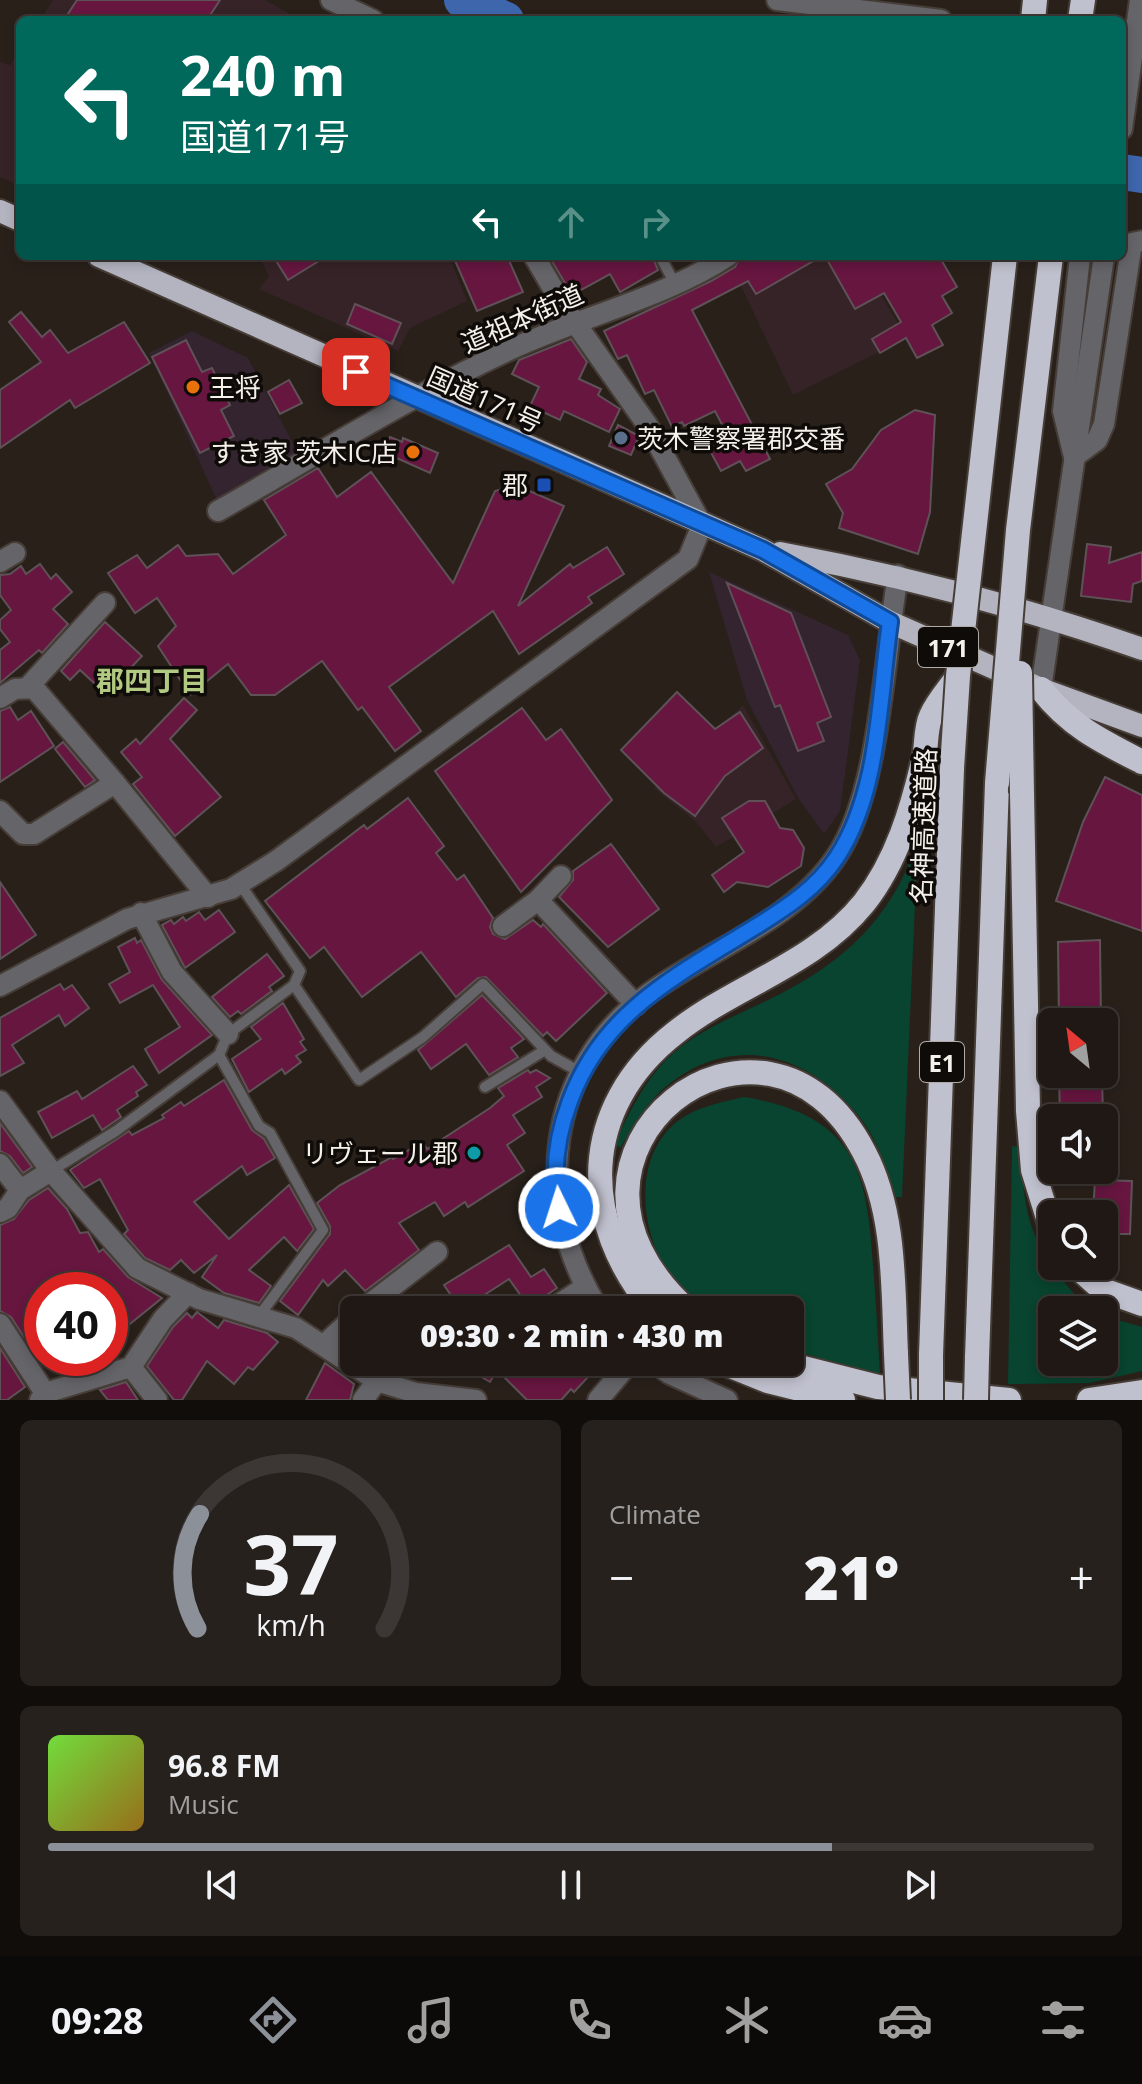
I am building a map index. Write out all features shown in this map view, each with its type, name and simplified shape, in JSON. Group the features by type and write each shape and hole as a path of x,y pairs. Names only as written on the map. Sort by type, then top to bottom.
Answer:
{"highway":[{"name":"国道171号","path":"108,260 413,398 763,550 890,622 1041,689 1142,726"},
{"name":"名神高速道路","path":"931,1400 952,768 958,676 1005,260"},
{"name":"E1","path":"976,1400 997,783 1018,530 1051,260"},
{"path":"1018,530 1028,1111 1033,1170 1042,1200"},
{"name":"国道171号","path":"763,550 898,575 1050,617 1142,649"},
{"path":"643,1296 618,1255 600,1195 598,1166 613,1110 642,1064 675,1032 816,948 864,902 900,842 924,758 930,717 958,676"},
{"path":"1041,689 1060,714 1091,736 1142,762"},
{"path":"673,1296 657,1279 639,1247 630,1217 628,1195 633,1155 644,1130 663,1107 687,1089 715,1076 746,1073 775,1076 804,1087 827,1103 864,1152 876,1179 888,1237 898,1400"},
{"path":"1092,1280 1103,1290 1142,1304"},
{"path":"804,1368 878,1387 1009,1400"},
{"path":"756,1376 843,1400"},
{"path":"1089,1400 1142,1392"}],"street":[{"path":"777,0 861,6 918,16"},
{"path":"1126,99 1140,0"},
{"path":"1074,457 1097,440 1104,424 1137,242"},
{"path":"0,986 141,913 208,897 240,883 276,861 688,559 702,525 648,426 537,260"},
{"name":"道祖本街道","path":"218,511 413,398 576,321 675,284 720,260"},
{"path":"1074,457 1063,411 1080,260"},
{"path":"1041,689 1103,260"},
{"path":"590,1296 564,1230 555,1185 560,1127 580,1072 614,1024 650,993 798,901 835,860 853,830 868,778 898,575"},
{"path":"0,698 15,689 29,686 105,603"},
{"path":"29,686 115,783 208,897"},
{"path":"0,811 23,834 34,834 115,783"},
{"path":"503,926 538,900 561,876"},
{"path":"538,900 636,1005"},
{"path":"141,913 172,972 228,1034"},
{"path":"0,1101 51,1171 137,1268 188,1293 296,1328 325,1344 377,1381 416,1393 476,1400"},
{"path":"0,1164 20,1190"},
{"path":"0,1212 8,1208 20,1190 51,1171"},
{"path":"380,1296 437,1252"},
{"path":"571,1296 585,1287"},
{"path":"0,1324 41,1382 42,1397 131,1367 163,1319 188,1293"},
{"path":"325,1344 340,1330"},
{"path":"131,1367 157,1400"},
{"path":"598,1400 618,1376"},
{"path":"674,1376 727,1400"},
{"path":"363,1400 377,1381"}],"lane":[{"path":"662,260 675,284"},
{"path":"51,1171 116,1131 219,1055 228,1034 294,985 300,971 240,883"},
{"path":"294,985 359,1080 423,1037 483,984 560,1064 580,1072"},
{"path":"485,1087 545,1050"},
{"path":"219,1055 259,1126 270,1133 323,1230 259,1316"}],"shaded area":[{"path":"53,0 265,0 294,16 43,16"},
{"path":"16,57 16,184 0,177 0,62 10,65"},
{"path":"261,260 451,260 467,301 410,328 398,351 259,289 269,276"},
{"path":"737,260 859,260 907,338 793,395 731,265"},
{"path":"192,331 248,358 298,453 217,500 149,353"},
{"path":"709,572 848,635 860,660 840,811 824,834 798,798 747,700"},
{"path":"743,705 796,799 716,847 696,822 654,788"}],"green space":[{"path":"911,859 917,860 902,1197 896,1197 885,1164 857,1114 817,1078 795,1065 771,1058 747,1055 722,1058 698,1066 657,1095 620,1148 615,1143 643,1089 666,1060 701,1034 790,989 834,960 853,944 886,906"},
{"path":"744,1097 780,1105 809,1117 831,1132 847,1151 866,1200 880,1376 804,1353 804,1296 691,1296 670,1275 653,1240 645,1200 646,1180 659,1142 671,1127 705,1107"},
{"path":"1012,1146 1021,1147 1025,1198 1038,1241 1038,1280 1063,1280 1077,1296 1038,1296 1038,1376 1118,1376 1118,1320 1142,1327 1142,1371 1089,1383 1008,1384"}],"building":[{"path":"77,0 220,0 210,16 67,16"},
{"path":"276,260 320,260 288,280"},
{"path":"455,260 509,260 523,292 477,311"},
{"path":"551,260 654,260 658,270 620,292 610,274 572,295"},
{"path":"739,260 815,260 756,294 748,281 692,310 770,459 746,471 740,461 721,471 709,449 729,438 715,411 684,426 682,422 672,427 654,390 645,394 627,355 618,359 604,331 735,267"},
{"path":"827,260 941,260 957,287 942,296 952,313 932,325 943,345 917,358 906,338 880,353 872,339 901,322 884,293 855,309"},
{"path":"355,304 401,323 392,344 347,324"},
{"path":"21,312 42,337 50,330 68,353 124,322 150,363 75,408 70,400 0,448 0,390 41,362 9,322"},
{"path":"571,339 587,362 579,379 601,389 598,395 620,409 609,432 564,411 560,420 530,406 539,387 512,374 519,360"},
{"path":"186,340 202,372 212,368 230,405 221,410 234,436 200,453 152,357"},
{"path":"289,380 302,403 280,414 268,392"},
{"path":"915,410 935,415 930,512 918,554 839,528 843,513 826,484 852,469 881,430"},
{"path":"618,425 639,436 631,455 609,446"},
{"path":"390,437 402,442 403,438 438,453 430,473 383,452"},
{"path":"318,468 337,497 371,472 453,583 495,491 516,485 564,506 518,606 570,564 573,568 607,547 624,574 588,597 592,603 519,654 493,611 389,687 421,731 395,751 362,707 358,710 322,661 275,695 251,695 228,664 190,695 158,646 176,626 157,598 135,613 108,573 137,555 147,568 178,545 186,556 218,554 233,574 286,535 264,500"},
{"path":"1087,544 1111,547 1109,563 1142,552 1142,581 1133,584 1131,602 1081,596"},
{"path":"40,564 51,579 56,574 72,592 53,609 68,624 42,653 39,650 0,683 0,650 10,642 0,629 0,620 11,610 0,595 0,575 10,574 21,566 26,574"},
{"path":"727,583 791,613 831,717 817,723 824,741 798,751 780,705 775,707"},
{"path":"105,622 142,656 106,694 80,670 70,680 61,671"},
{"path":"677,692 715,729 740,712 763,748 725,776 695,816 664,793 621,750"},
{"path":"184,698 197,710 170,739 221,797 175,836 133,784 142,777 121,752 136,739 140,744"},
{"path":"10,707 18,720 31,711 54,746 0,782 0,711"},
{"path":"522,708 546,740 561,729 612,800 521,892 435,771"},
{"path":"63,742 95,780 85,787 55,749"},
{"path":"1105,777 1142,795 1142,931 1056,901 1083,822"},
{"path":"408,798 444,846 436,853 457,880 464,875 493,918 490,927 493,934 505,939 533,920 541,927 543,924 607,993 556,1041 547,1032 543,1036 486,977 478,978 456,997 421,952 362,997 324,947 310,958 265,901 364,825 367,829"},
{"path":"749,801 765,801 780,828 793,830 804,848 801,866 768,887 737,882 724,892 712,875 744,852 722,818"},
{"path":"611,844 659,909 608,947 559,897 573,880 573,871"},
{"path":"0,882 36,935 0,959"},
{"path":"219,910 235,932 185,968 162,925 171,920 174,924 183,917 186,921 199,912 205,920"},
{"path":"135,938 137,943 141,940 162,980 212,1035 159,1073 145,1049 180,1027 153,985 120,1003 109,984 130,972 118,947"},
{"path":"1100,940 1101,1008 1059,1008 1058,942"},
{"path":"267,954 284,976 269,987 272,991 241,1014 238,1011 230,1017 212,997"},
{"path":"60,984 64,990 72,985 89,1008 65,1026 59,1015 12,1045 24,1063 0,1076 0,1018"},
{"path":"482,995 524,1039 511,1048 518,1057 489,1075 466,1044 431,1069 418,1050"},
{"path":"283,1003 304,1039 300,1042 306,1050 296,1056 301,1062 285,1074 282,1069 249,1092 232,1059 261,1039 251,1027"},
{"path":"133,1066 147,1085 136,1092 138,1096 117,1110 121,1117 102,1130 93,1115 52,1138 38,1112 77,1091 82,1099"},
{"path":"528,1070 530,1073 536,1070 550,1078 536,1087 542,1097 513,1115 525,1133 507,1145 524,1171 468,1207 465,1202 444,1216 435,1202 399,1223 419,1250 365,1291 345,1270 328,1286 323,1280 298,1315 280,1301 330,1234 330,1226 317,1203 340,1185 392,1157 423,1142 427,1149 490,1108 504,1096 498,1088"},
{"path":"224,1080 252,1130 264,1139 275,1158 247,1175 242,1166 194,1202 229,1239 289,1185 314,1229 297,1251 284,1237 249,1270 271,1286 259,1303 224,1293 202,1277 217,1255 194,1273 181,1260 170,1270 145,1258 124,1234 128,1230 100,1179 84,1188 70,1170 129,1131 132,1135 164,1118 162,1115 181,1102 184,1106"},
{"path":"1059,1088 1102,1088 1103,1104 1060,1104"},
{"path":"0,1123 32,1167 23,1173 10,1156 0,1151"},
{"path":"1132,1181 1130,1234 1118,1234 1118,1200 1094,1200 1095,1184"},
{"path":"48,1188 67,1209 80,1233 88,1232 99,1252 103,1249 124,1272 24,1272 24,1337 11,1317 0,1311 0,1225 14,1219 29,1200"},
{"path":"509,1245 531,1277 544,1269 557,1288 545,1296 521,1296 509,1279 483,1296 451,1296 444,1285"},
{"path":"128,1277 162,1298 128,1325"},
{"path":"197,1312 218,1328 224,1320 267,1333 278,1342 253,1370 248,1367 234,1384 207,1361 182,1400 174,1400 147,1366 173,1327 187,1313 192,1318"},
{"path":"0,1348 25,1387 7,1400 0,1400"},
{"path":"325,1363 354,1384 350,1400 306,1400"},
{"path":"480,1376 494,1376 490,1382"},
{"path":"503,1376 589,1376 574,1392 571,1389 561,1400 527,1400"},
{"path":"126,1382 138,1400 108,1400 100,1390"}],"waterway":[{"path":"462,0 497,16"},
{"path":"1126,173 1142,175"}],"place":[{"name":"王将","path":"193,387"},
{"name":"茨木警察署郡交番","path":"621,438"},
{"name":"すき家 茨木IC店","path":"413,452"},
{"name":"郡","path":"544,485"},
{"name":"リヴェール郡","path":"474,1153"}],"district":[{"name":"郡四丁目","path":"152,680"}],"route":[{"path":"356,372 763,550 890,622 868,778 853,830 835,860 798,901 650,993 614,1024 580,1072 560,1127 555,1185 559,1208"}]}
